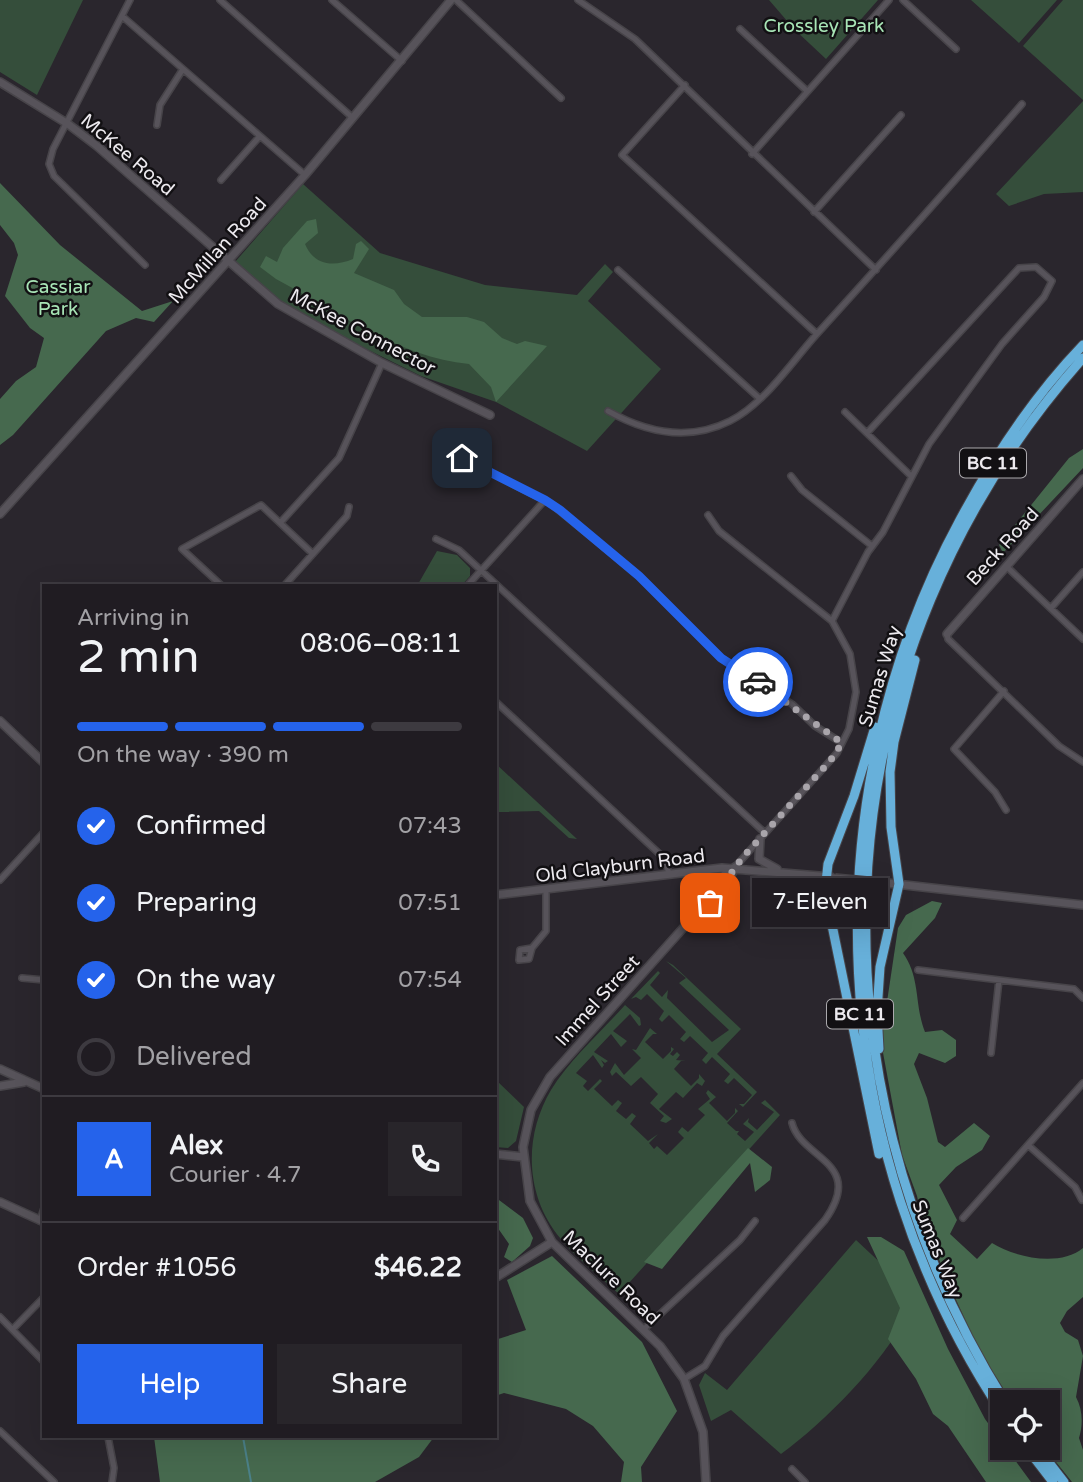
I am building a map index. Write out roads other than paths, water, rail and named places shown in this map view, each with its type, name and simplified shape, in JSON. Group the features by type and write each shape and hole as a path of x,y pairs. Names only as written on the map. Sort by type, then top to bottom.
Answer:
{"highway":[{"name":"Sumas Way","path":"990,1392 951,1328 909,1232 890,1170 868,1076 858,981 856,910 863,823 880,729 904,647 951,535 999,453 1083,345"},
{"name":"Sumas Way","path":"998,1390 976,1354 936,1273 894,1155 878,1083 869,1012 865,907 869,846 881,766 900,687 922,624 954,551 1007,456 1083,358"},
{"path":"894,1155 877,1012 884,943 899,884 890,807 891,757 910,678 954,551"},
{"path":"909,1232 880,1157 863,1089 825,891 831,877 828,864 862,770 892,666 924,594"},
{"path":"1036,1460 1053,1482"},
{"path":"1047,1460 1064,1482"}],"main road":[{"name":"McMillan Road","path":"0,514 305,175 450,0"},
{"name":"McKee Road","path":"0,82 68,124 229,261"},
{"name":"McKee Connector","path":"229,261 278,304 310,325 490,415"},
{"name":"Beck Road","path":"947,634 1083,479"},
{"path":"0,722 42,761"},
{"path":"762,836 759,859 781,871"},
{"name":"Old Clayburn Road","path":"497,895 735,867 1083,905"},
{"name":"Immel Street","path":"531,1110 561,1063 693,917 709,893 735,867"},
{"name":"Immel Street","path":"693,917 699,915 710,903 735,867"},
{"path":"682,873 705,878 709,893"},
{"path":"0,1080 2,1070 42,1089"},
{"path":"0,1086 29,1082"},
{"name":"Maclure Road","path":"531,1110 523,1157 530,1201 552,1242 644,1329 684,1379 703,1432 706,1482"},
{"path":"497,1154 523,1157"},
{"path":"0,1202 42,1222"},
{"path":"497,1277 552,1242"}],"street":[{"path":"130,0 53,149 49,164 54,176 145,265"},
{"path":"220,0 353,118"},
{"path":"332,0 402,61"},
{"path":"456,0 561,97"},
{"path":"578,0 635,39 718,116 751,154 876,271"},
{"path":"751,154 888,0"},
{"path":"904,0 957,48"},
{"path":"122,16 305,175"},
{"path":"740,29 807,91"},
{"path":"157,125 160,105 183,69"},
{"path":"685,85 622,155 817,334"},
{"path":"608,411 630,424 655,432 687,433 728,422 759,398 876,271 1022,104"},
{"path":"814,212 901,115"},
{"path":"221,180 260,136"},
{"path":"708,516 719,531 832,621 935,435 1002,344 1044,297 1052,281 1036,267 1019,268 867,433"},
{"path":"618,270 759,398"},
{"path":"280,523 338,458 382,363"},
{"path":"845,412 911,476"},
{"path":"441,447 545,500 639,576 721,658 792,704 815,726 842,743"},
{"path":"792,476 802,490 872,546"},
{"path":"469,584 545,500"},
{"path":"220,584 182,549 261,505 313,554"},
{"path":"286,584 347,516 349,508"},
{"path":"436,539 458,550 494,584"},
{"path":"1006,566 1083,639"},
{"path":"1051,608 1083,572"},
{"path":"497,587 762,836"},
{"name":"Immel Street","path":"735,867 830,761 842,743 853,717 855,679 850,654 832,621"},
{"path":"947,634 948,639 1059,746 1083,762"},
{"path":"1004,691 954,749 995,792 1006,810"},
{"path":"497,703 665,859 669,874"},
{"path":"0,880 42,834"},
{"path":"532,948 542,937 549,922 546,890"},
{"path":"918,970 1074,989 1083,998"},
{"path":"22,978 42,980"},
{"path":"991,1054 999,980"},
{"path":"963,1218 1083,1083"},
{"path":"684,1379 710,1361 723,1336 825,1220 834,1205 837,1182 832,1168 822,1156 801,1142 792,1123"},
{"path":"1028,1145 1075,1187 1082,1199"},
{"path":"644,1329 740,1240 755,1221"},
{"path":"13,1329 42,1299"},
{"path":"0,1317 42,1360"},
{"path":"0,1431 54,1482"},
{"path":"107,1438 113,1479"},
{"path":"792,1469 805,1482"}],"waterway":[{"path":"243,1438 251,1482"}],"place":[{"name":"7-Eleven","path":"710,903"}],"park label":[{"name":"Crossley Park","path":"824,25"},
{"name":"Cassiar Park","path":"58,297"}]}
